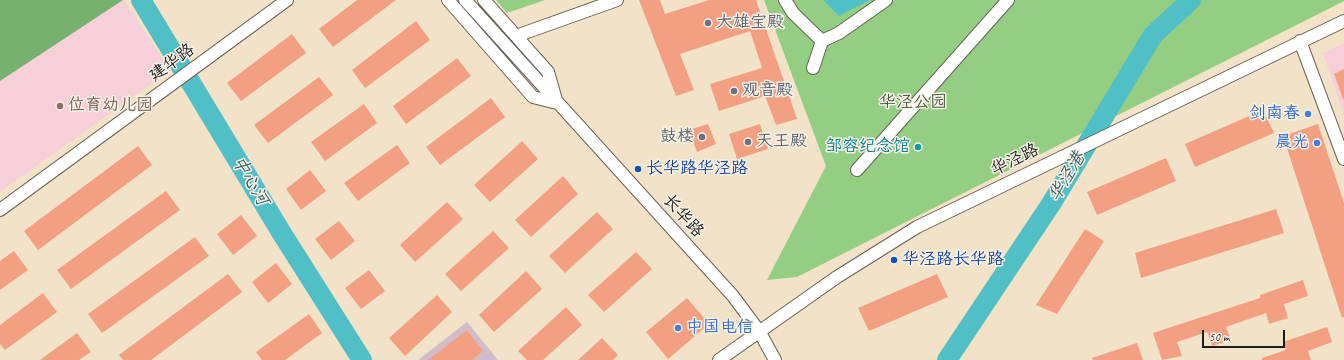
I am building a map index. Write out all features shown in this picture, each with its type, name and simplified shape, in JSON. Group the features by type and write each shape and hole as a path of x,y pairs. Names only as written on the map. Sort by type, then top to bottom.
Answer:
{"street":[{"name":"建华路","path":"0,210 287,0"},
{"path":"448,0 533,97 556,103"},
{"name":"长华路","path":"465,0 556,103 733,296 759,331 774,360"},
{"name":"长华路","path":"484,0 548,72 556,103"},
{"path":"516,36 617,0"},
{"path":"785,0 793,14 822,41"},
{"path":"813,68 822,41 839,33 886,0"},
{"path":"857,170 1008,0"},
{"name":"华泾路","path":"719,360 848,270 917,227 1123,126 1344,21"},
{"path":"1300,41 1344,159"}],"shaded area":[{"name":"位育幼儿园","path":"120,0 124,0 170,70 0,192 0,81"},
{"path":"1344,43 1344,115 1323,53"},
{"path":"467,322 498,360 418,360"}],"green space":[{"path":"0,0 123,0 0,81"},
{"path":"496,0 545,0 507,13"},
{"name":"华泾公园","path":"764,0 1344,1 797,277 767,280 826,166"}],"water":[{"path":"823,0 870,0 839,16"}],"building":[{"path":"357,0 396,0 333,47 319,29"},
{"path":"639,0 660,0 665,14 709,0 756,0 797,119 776,125 765,96 719,111 710,84 762,68 750,31 680,54 694,90 676,96"},
{"path":"416,21 430,40 365,88 352,70"},
{"path":"292,34 306,53 241,101 227,83"},
{"path":"457,58 471,76 406,124 393,106"},
{"path":"1344,69 1344,99 1343,99 1334,74"},
{"path":"319,77 333,95 268,143 254,125"},
{"path":"491,98 505,117 440,165 426,147"},
{"path":"364,104 377,123 325,161 311,142"},
{"path":"1263,110 1274,133 1195,167 1185,144"},
{"name":"鼓楼","path":"708,124 716,144 697,152 689,130"},
{"name":"天王殿","path":"760,124 768,149 737,159 729,134"},
{"path":"1318,124 1344,203 1344,317 1342,318 1283,136"},
{"path":"522,141 538,159 490,202 474,185"},
{"path":"397,145 410,163 358,201 344,183"},
{"path":"138,146 152,165 38,250 24,231"},
{"path":"1166,158 1176,181 1097,215 1087,192"},
{"path":"310,170 326,191 301,210 286,189"},
{"path":"563,176 578,194 531,237 515,220"},
{"path":"166,191 180,210 71,289 57,270"},
{"path":"447,202 463,219 415,262 400,245"},
{"path":"1276,209 1284,233 1141,278 1135,253"},
{"path":"597,212 613,229 565,273 549,256"},
{"path":"241,215 257,236 233,255 217,234"},
{"path":"339,221 355,241 331,260 315,239"},
{"path":"1085,229 1104,241 1057,314 1036,305"},
{"path":"493,231 509,248 461,291 445,274"},
{"path":"195,237 209,256 102,333 88,314"},
{"path":"14,251 28,270 0,290 0,261"},
{"path":"636,252 652,269 604,312 588,295"},
{"path":"276,263 292,284 268,303 252,282"},
{"path":"369,270 385,291 361,309 345,288"},
{"path":"526,271 542,289 494,332 479,315"},
{"path":"228,274 242,292 151,360 123,360 119,355"},
{"path":"937,274 948,297 869,331 858,308"},
{"path":"1303,280 1308,296 1284,304 1288,318 1269,324 1266,313 1226,327 1231,340 1212,346 1207,332 1177,342 1182,356 1162,360 1153,333 1260,298 1260,295"},
{"path":"43,293 57,312 5,350 0,344 0,325"},
{"path":"437,295 452,312 405,356 389,338"},
{"name":"中国电信","path":"687,298 709,324 668,359 646,332"},
{"path":"566,307 582,325 543,360 527,360 518,351"},
{"path":"309,314 322,333 285,360 262,360 256,352"},
{"path":"1327,327 1332,342 1308,351 1311,360 1262,360 1262,358 1286,350 1283,342"},
{"path":"467,330 483,351 472,360 428,360"},
{"path":"77,333 91,352 79,360 40,360"},
{"path":"602,338 618,355 613,360 578,360"},
{"path":"1137,343 1143,360 1093,360 1092,358"}],"waterway":[{"name":"中心河","path":"141,0 281,232 362,360"},
{"name":"华泾港","path":"947,360 1051,204 1153,35 1191,0"}],"place":[{"name":"大雄宝殿","path":"708,23"},
{"name":"观音殿","path":"734,91"},
{"name":"位育幼儿园","path":"60,106"},
{"name":"剑南春","path":"1308,114"},
{"name":"鼓楼","path":"702,137"},
{"name":"天王殿","path":"748,142"},
{"name":"晨光","path":"1317,143"},
{"name":"邹容纪念馆","path":"918,147"},
{"name":"长华路华泾路","path":"638,169"},
{"name":"华泾路长华路","path":"894,260"},
{"name":"中国电信","path":"678,328"}]}
